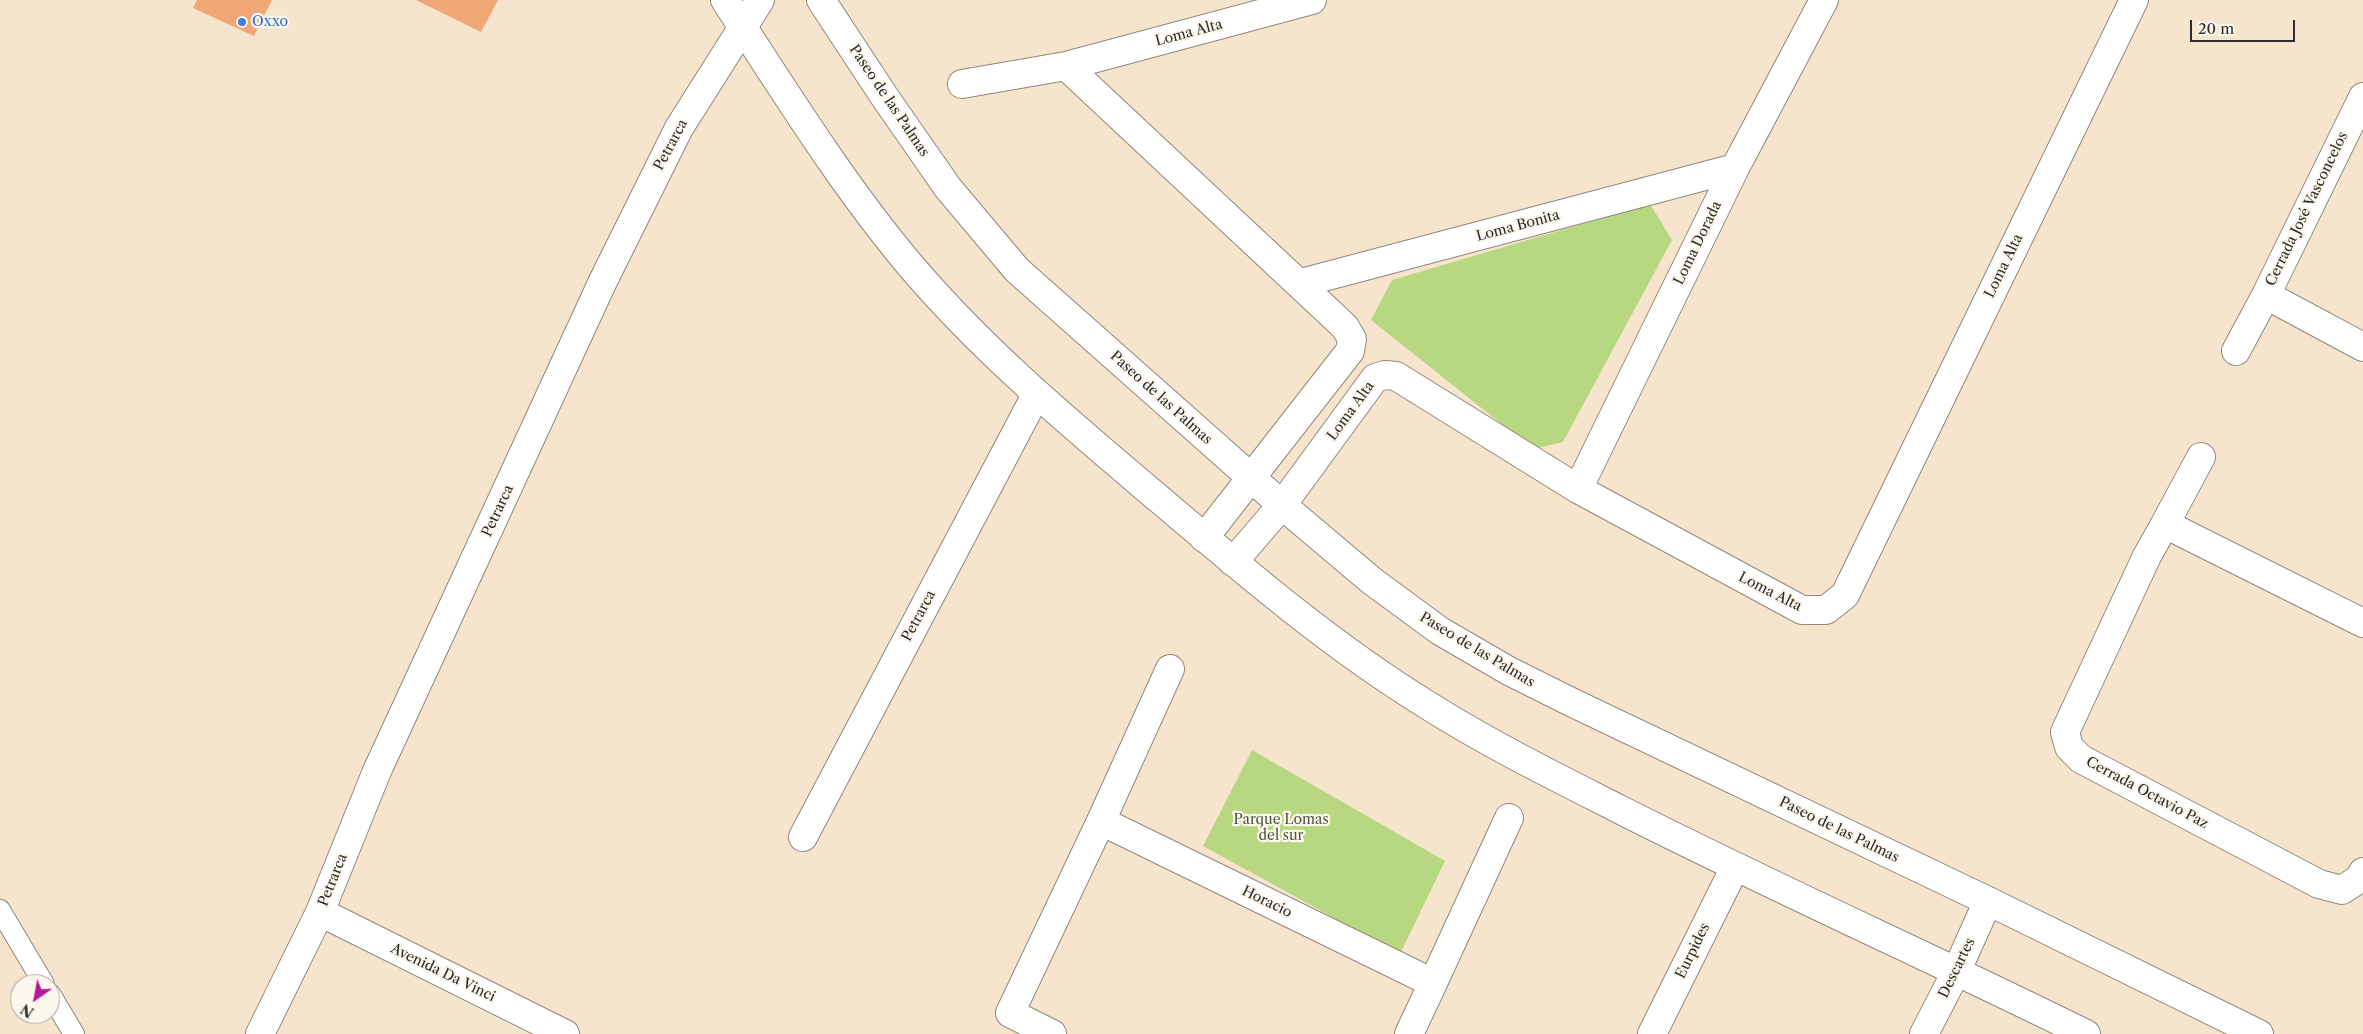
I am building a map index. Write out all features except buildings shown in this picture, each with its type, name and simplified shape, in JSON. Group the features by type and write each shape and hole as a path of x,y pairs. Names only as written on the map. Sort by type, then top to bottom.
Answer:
{"street":[{"path":"725,0 859,202 912,267 968,328 1036,395 1204,538 1364,663 1426,705 1525,761 1734,867 1957,970 2086,1034"},
{"name":"Petrarca","path":"260,1034 320,912 377,771 603,281 679,128 760,0"},
{"name":"Paseo de las Palmas","path":"821,0 884,96 948,188 1017,270 1282,505 1379,586 1440,631 1508,671 1988,901 2259,1034"},
{"name":"Loma Alta","path":"962,84 1066,66 1312,0"},
{"name":"Loma Dorada","path":"1578,489 1735,168 1824,0"},
{"name":"Loma Alta","path":"1233,562 1282,505 1375,378 1385,375 1396,376 1578,489 1802,610 1826,610 1844,594 2134,0"},
{"path":"1066,66 1301,283 1345,327 1352,339 1350,351 1252,479 1204,538"},
{"name":"Cerrada José Vasconcelos","path":"2236,351 2266,295 2363,96"},
{"name":"Loma Bonita","path":"1301,283 1735,168"},
{"name":"Cerrada José Vasconcelos","path":"2266,295 2363,347"},
{"name":"Petrarca","path":"802,837 1036,395"},
{"name":"Cerrada Octavio Paz","path":"2201,457 2147,556 2065,732 2069,747 2081,759 2319,884 2342,890 2359,879 2363,872"},
{"path":"2165,524 2363,623"},
{"path":"1052,1034 1004,1024 1101,821 1170,669"},
{"path":"1409,1034 1509,818"},
{"name":"Horacio","path":"1101,821 1433,983"},
{"name":"Eurpides","path":"1652,1034 1734,867"},
{"name":"Descartes","path":"1924,1034 1957,970 1988,901"},
{"name":"Avenida Da Vinci","path":"320,912 565,1034"}],"lane":[{"path":"0,910 7,936 36,974"},
{"path":"60,1011 74,1034"}],"green space":[{"path":"1650,204 1672,240 1563,442 1533,449 1371,320 1392,280"},
{"name":"Parque Lomas del sur","path":"1252,750 1445,861 1400,954 1203,846"}],"place":[{"name":"Oxxo","path":"242,22"}]}
